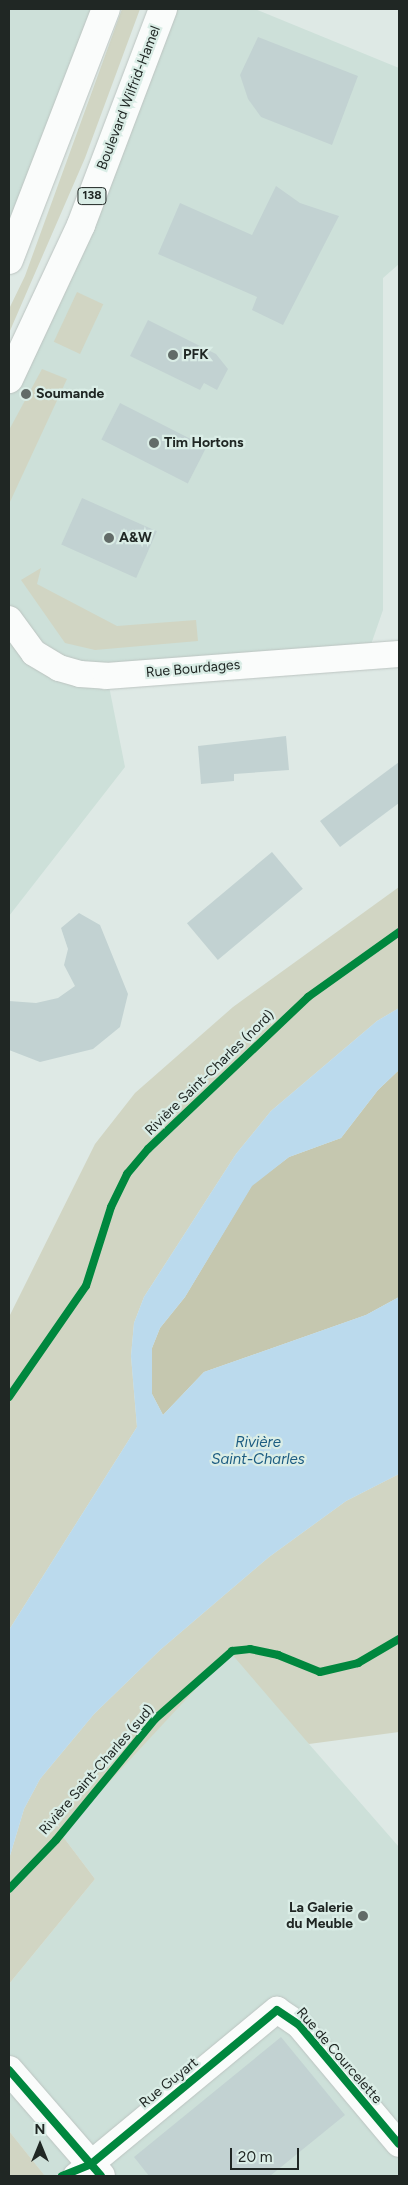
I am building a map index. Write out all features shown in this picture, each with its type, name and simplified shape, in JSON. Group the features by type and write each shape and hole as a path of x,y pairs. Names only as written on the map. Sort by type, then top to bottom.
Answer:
{"main road":[{"path":"9,260 106,9"},
{"name":"Boulevard Wilfrid-Hamel","path":"9,379 81,225 163,9"},
{"path":"9,2070 89,2172"}],"street":[{"name":"Rue Bourdages","path":"9,619 34,653 59,668 80,674 106,676 399,654"},
{"name":"Rue de Courcelette","path":"277,2010 299,2025 399,2144"},
{"name":"Rue Guyart","path":"89,2172 277,2010"}],"shaded area":[{"path":"9,9 106,9 9,260"},
{"path":"163,9 255,9 399,68 399,264 383,278 383,610 367,656 107,676 125,767 9,916 9,379"},
{"path":"231,1650 247,1651 309,1744 399,1847 399,2176 45,2176 9,2131 9,1984 95,1879 61,1834"}],"green space":[{"path":"122,9 140,9 85,158 9,333 9,309 25,276"},
{"path":"77,292 103,304 80,354 54,342"},
{"path":"42,369 67,379 9,504 9,430"},
{"path":"41,568 37,584 117,626 196,620 198,641 95,650 65,643 21,580"},
{"path":"399,887 399,1008 377,1021 271,1111 236,1154 144,1297 134,1323 131,1356 137,1427 9,1630 9,1317 95,1144 135,1093 233,1007"},
{"path":"399,1070 399,1297 366,1315 204,1372 163,1415 152,1394 152,1348 160,1328 185,1297 252,1185 289,1157 341,1138 378,1090"},
{"path":"399,1474 399,1732 309,1744 230,1652 61,1834 95,1879 9,1984 9,1859 24,1809 40,1779 94,1714 160,1650 269,1557 346,1501"},
{"path":"9,2131 45,2176 9,2176"}],"water":[{"name":"Rivière Saint-Charles","path":"399,1008 399,1070 378,1090 341,1138 289,1157 252,1186 185,1297 160,1328 152,1348 152,1394 163,1415 204,1372 366,1315 399,1297 399,1474 346,1501 269,1557 160,1650 94,1714 40,1779 24,1809 9,1859 9,1630 137,1427 131,1356 134,1323 144,1297 236,1154 271,1111 377,1021"}],"building":[{"path":"258,37 358,76 332,145 261,117 248,99 240,75"},
{"path":"276,186 300,203 339,216 283,325 252,310 257,297 158,254 180,203 252,235"},
{"name":"PFK","path":"148,320 216,354 228,369 217,390 204,383 200,390 130,356"},
{"name":"Tim Hortons","path":"120,403 206,447 188,484 101,440"},
{"name":"A&W","path":"82,498 157,531 136,578 61,545"},
{"path":"286,736 289,770 234,774 234,781 201,784 198,746"},
{"path":"399,762 399,803 340,847 320,821"},
{"path":"272,852 303,889 218,960 187,923"},
{"path":"79,913 100,925 128,994 120,1027 93,1049 40,1062 9,1050 9,1001 36,1003 58,998 75,986 64,965 68,949 61,928"},
{"path":"281,2037 345,2115 270,2176 149,2176 134,2157"}],"cycle path":[{"name":"Rivière Saint-Charles (nord)","path":"9,1397 86,1286 111,1207 127,1174 148,1149 308,997 399,932"},
{"name":"Rivière Saint-Charles (sud)","path":"9,1889 56,1840 155,1719 232,1651 250,1649 278,1655 320,1672 358,1663 399,1639"},
{"path":"62,2176 91,2164 277,2010 299,2025 399,2144"},
{"path":"9,2070 101,2176"}],"place":[{"name":"PFK","path":"173,355"},
{"name":"Soumande","path":"26,394"},
{"name":"Tim Hortons","path":"154,443"},
{"name":"A&W","path":"109,538"},
{"name":"La Galerie du Meuble","path":"363,1916"}]}
